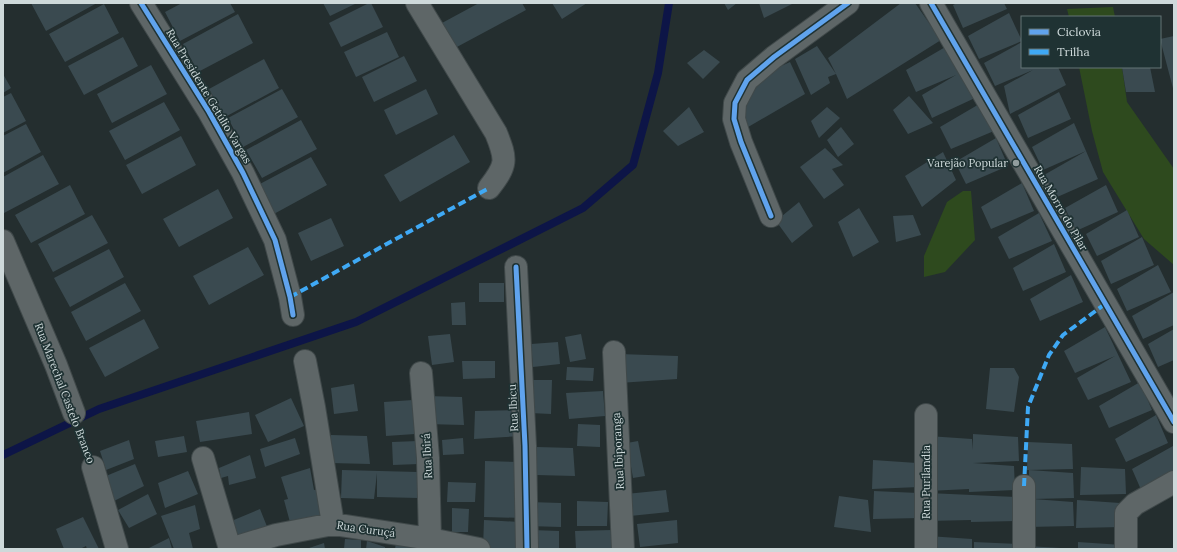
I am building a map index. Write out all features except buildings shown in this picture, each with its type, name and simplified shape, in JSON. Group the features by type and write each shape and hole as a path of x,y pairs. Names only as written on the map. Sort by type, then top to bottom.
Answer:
{"street":[{"name":"Rua Presidente Getúlio Vargas","path":"141,3 209,112 243,173 275,240 290,297 293,315"},
{"path":"417,3 496,133 504,153 503,167 488,188"},
{"path":"771,216 741,142 734,119 735,102 747,80 774,57 848,3"},
{"name":"Rua Morro do Pilar","path":"931,3 1174,422"},
{"name":"Rua Marechal Castelo Branco","path":"3,241 56,365 74,414"},
{"name":"Rua Ibicu","path":"516,267 525,446 527,549"},
{"name":"Rua Ibiporanga","path":"614,352 623,549"},
{"path":"304,361 314,407 333,524"},
{"name":"Rua Ibirá","path":"421,373 428,458 430,539"},
{"name":"Rua Purilandia","path":"926,415 926,549"},
{"path":"203,458 230,549"},
{"name":"Rua Marechal Castelo Branco","path":"93,467 118,549"},
{"path":"1126,549 1126,513 1135,504 1174,482"},
{"path":"1024,486 1024,549"},
{"name":"Rua Curuçá","path":"230,549 276,535 333,524 430,539 479,549"}],"green space":[{"path":"1113,7 1115,16 1069,16 1067,9"},
{"path":"1079,68 1122,68 1127,102 1174,169 1174,265 1144,239 1103,172 1092,131"},
{"path":"963,191 971,191 975,240 945,272 924,277 924,256 947,202"}],"waterway":[{"path":"3,455 99,409 356,322 583,208 633,165 658,73 669,3"}],"marked path":[{"path":"290,297 489,188"},
{"path":"1024,486 1028,407 1049,355 1063,335 1105,304"}],"cycle path":[{"path":"141,3 209,112 243,173 275,240 290,297 293,315"},
{"path":"771,216 741,142 734,119 735,103 747,80 774,57 848,3"},
{"path":"931,3 1174,422"},
{"path":"516,267 525,446 527,549"}],"place":[{"name":"Varejão Popular","path":"1016,163"}]}
